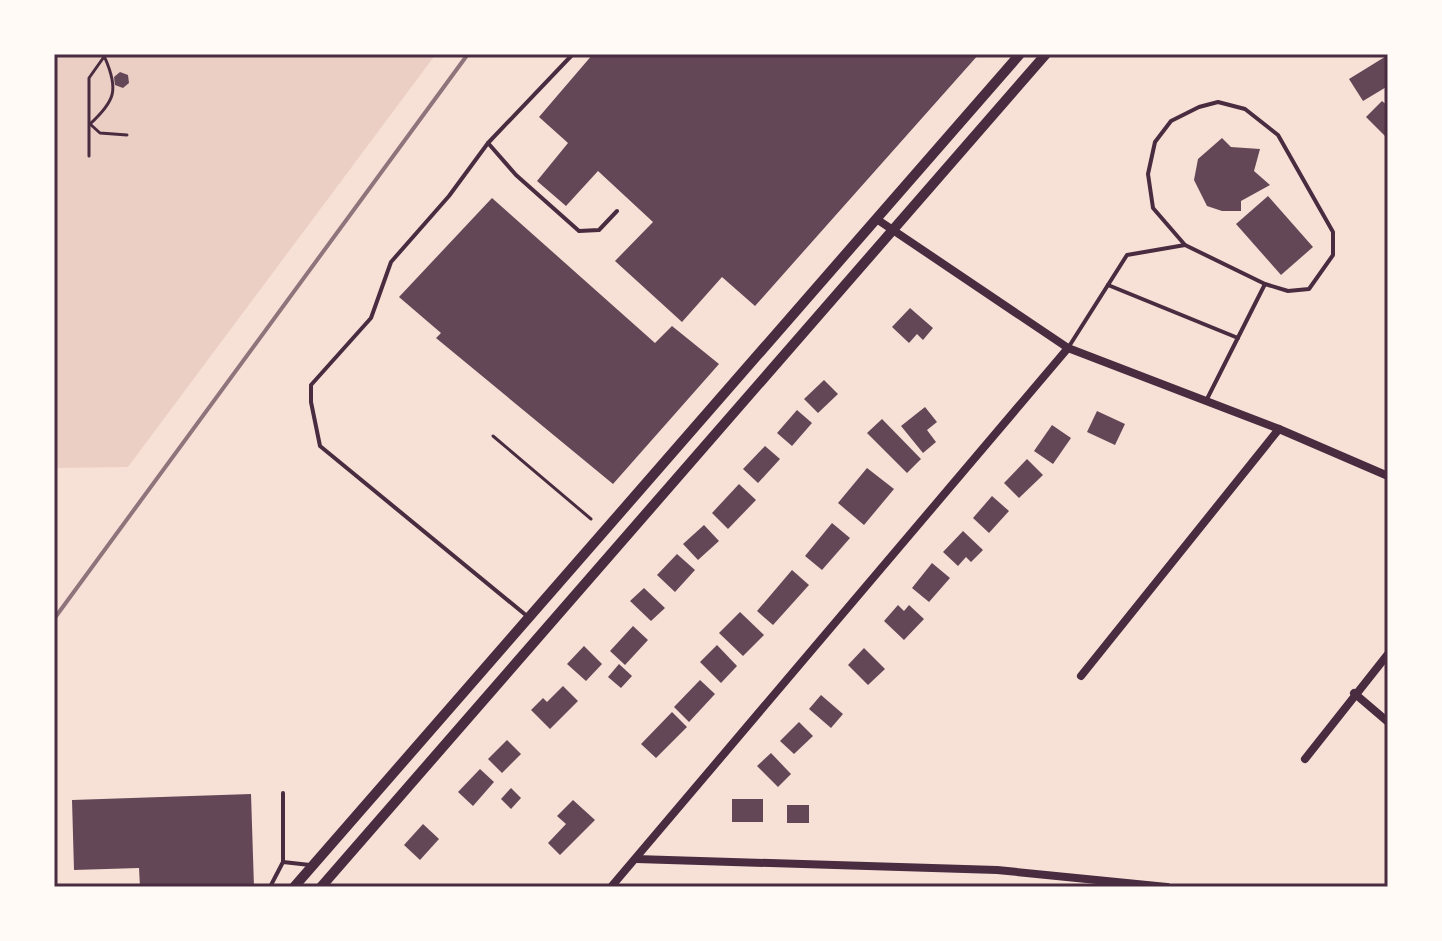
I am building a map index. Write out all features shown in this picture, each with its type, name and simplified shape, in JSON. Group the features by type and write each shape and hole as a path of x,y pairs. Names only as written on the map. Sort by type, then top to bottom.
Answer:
{"street":[{"path":"294,887 1020,54"},
{"path":"321,887 1046,54"},
{"path":"878,220 1068,348 1279,429 1388,476"},
{"path":"611,887 1068,348"},
{"path":"1081,676 1279,429"},
{"path":"529,617 545,628"},
{"path":"1305,759 1354,693 1388,654"},
{"path":"1354,693 1388,722"},
{"path":"636,859 997,870 1167,887"},
{"path":"313,866 331,876"}],"lane":[{"path":"529,617 320,446 311,402 311,385 371,318 391,262 449,196 488,143 573,54"},
{"path":"1218,102 1245,109 1278,135 1333,232 1333,255 1309,289 1288,291 1265,284 1185,245 1153,208 1148,174 1155,142 1171,121 1199,107 1218,102"},
{"path":"488,143 516,175 579,231 599,230 617,211"},
{"path":"1068,348 1127,255 1185,245"},
{"path":"1206,401 1265,284"},
{"path":"1108,285 1238,338"},
{"path":"270,887 283,862 283,793"},
{"path":"283,862 313,866"}],"path":[{"path":"89,156 89,78 106,56"},
{"path":"90,124 108,107 115,85 106,56"},
{"path":"90,124 100,133 127,135"},
{"path":"493,436 591,519"}],"shaded area":[{"path":"54,54 436,54 128,467 54,468"}],"building":[{"path":"593,54 979,54 755,306 722,277 682,322 615,261 653,222 598,171 566,206 537,181 568,143 539,117"},
{"path":"1388,55 1388,86 1363,101 1349,79"},
{"path":"120,72 128,75 129,83 123,88 115,85 114,77"},
{"path":"1382,101 1388,106 1388,139 1366,117"},
{"path":"1222,138 1231,147 1260,149 1254,171 1270,185 1241,201 1241,211 1222,211 1207,206 1194,180 1198,159"},
{"path":"1268,196 1313,247 1281,275 1236,224"},
{"path":"492,198 655,343 672,326 719,364 613,484 436,338 441,333 399,297"},
{"path":"910,308 933,328 923,340 917,334 909,343 892,327"},
{"path":"824,380 838,394 818,413 804,399"},
{"path":"925,407 937,422 927,430 936,442 923,453 901,426"},
{"path":"797,410 812,423 792,446 777,433"},
{"path":"1097,411 1125,424 1115,445 1087,432"},
{"path":"882,419 921,459 907,473 867,433"},
{"path":"1052,425 1071,438 1053,464 1034,451"},
{"path":"765,446 780,459 758,483 743,469"},
{"path":"1027,459 1043,475 1019,498 1004,483"},
{"path":"867,468 894,489 864,525 838,503"},
{"path":"739,484 756,500 728,529 712,513"},
{"path":"992,496 1009,511 989,533 973,518"},
{"path":"832,523 850,538 822,570 805,556"},
{"path":"704,525 719,541 698,560 683,544"},
{"path":"963,531 983,550 971,562 966,557 958,566 943,552"},
{"path":"677,554 695,570 675,592 657,575"},
{"path":"932,563 950,578 929,602 912,588"},
{"path":"792,570 809,585 773,625 757,611"},
{"path":"644,588 665,608 651,621 630,601"},
{"path":"898,605 904,611 909,605 924,619 904,640 884,621"},
{"path":"740,612 764,635 743,656 719,633"},
{"path":"633,626 648,640 625,665 610,651"},
{"path":"717,645 737,666 721,683 700,662"},
{"path":"584,646 602,664 586,681 567,664"},
{"path":"864,648 885,669 868,685 848,665"},
{"path":"619,664 632,676 621,688 608,677"},
{"path":"700,680 715,694 689,722 674,707"},
{"path":"563,686 578,701 550,729 531,710 543,698 547,702"},
{"path":"821,695 843,714 831,728 809,709"},
{"path":"672,712 687,727 656,758 641,744"},
{"path":"799,722 813,736 794,754 780,741"},
{"path":"507,740 521,754 502,773 488,759"},
{"path":"771,753 791,774 778,787 757,766"},
{"path":"480,769 494,782 473,806 458,792"},
{"path":"511,788 521,798 511,809 501,799"},
{"path":"251,794 254,887 140,887 139,868 74,870 72,800"},
{"path":"732,799 763,799 763,822 732,822"},
{"path":"573,800 595,820 560,855 548,843 566,824 557,816"},
{"path":"787,805 809,805 809,823 787,823"},
{"path":"423,824 439,839 420,860 404,845"}],"railway":[{"path":"54,619 468,54"}]}
